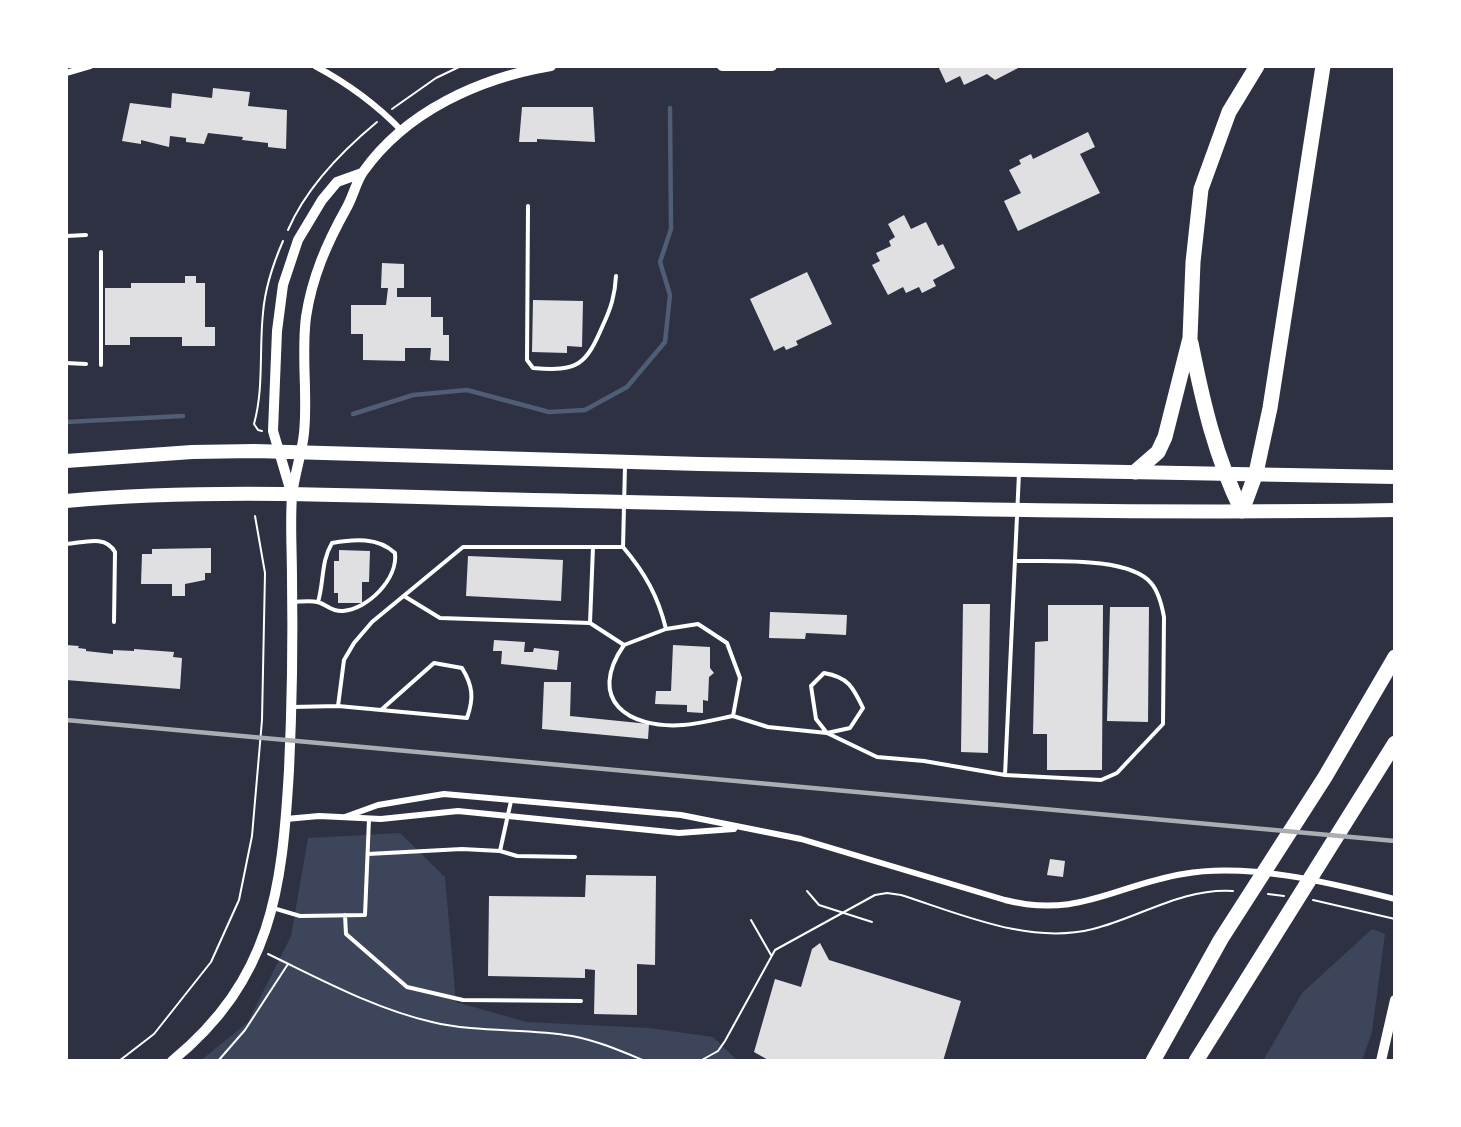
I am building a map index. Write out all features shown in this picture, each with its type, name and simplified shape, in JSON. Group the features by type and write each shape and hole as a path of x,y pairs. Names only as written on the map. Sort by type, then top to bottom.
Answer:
{"highway":[{"path":"1135,472 1158,452 1165,437 1190,338 1193,262 1201,189 1229,112 1257,66"},
{"path":"1242,511 1256,473 1270,408 1323,66"},
{"path":"1190,338 1206,417 1223,472 1242,511"},
{"path":"1153,1061 1221,939 1325,777 1395,657"},
{"path":"1196,1061 1395,743"}],"main road":[{"path":"66,461 192,452 277,452 1019,471 1223,472 1395,477"},
{"path":"66,501 117,497 292,496 1017,509 1395,510"}],"street":[{"path":"66,73 90,66"},
{"path":"315,66 337,77 386,115 402,131"},
{"path":"172,1061 194,1041 229,1001 259,950 273,908 284,851 291,707 292,496 304,432 304,341 310,294 319,262 351,200 362,173 402,131 452,98 476,86 505,76 551,66"},
{"path":"722,66 772,66"},
{"path":"292,496 277,452 273,431 277,331 289,264 309,219 322,200 337,182 362,173"},
{"path":"345,817 378,805 423,796 452,794 681,815 741,829 801,839 1005,900 1036,906 1064,906 1090,902 1166,877 1204,872 1317,880 1395,898"},
{"path":"286,819 319,816 369,818 444,811 679,832 741,829"},
{"path":"1381,1061 1392,1023 1395,1000"}],"lane":[{"path":"528,206 527,360 532,368 573,366 585,360 594,348 615,298 616,276"},
{"path":"66,236 86,235"},
{"path":"101,252 101,365"},
{"path":"66,363 86,364"},
{"path":"625,462 623,547 643,571 658,598 666,629"},
{"path":"1005,774 1019,471"},
{"path":"66,544 103,540 112,546 115,552 114,622"},
{"path":"292,602 318,602 330,610 342,611 362,606 391,578 395,568 395,553 387,546 375,542 348,540 332,543 323,564 323,586 318,602"},
{"path":"338,706 344,660 354,643 372,622 463,547 623,547"},
{"path":"590,623 593,547"},
{"path":"733,716 740,678 727,643 698,624 666,629 624,645 614,660 609,692 620,711 634,721 682,726 733,716 768,727 827,733 850,728 863,708 854,689 840,675 824,673 811,686 816,719 827,733 877,757 924,761 1005,774 1101,780 1117,773 1163,724 1164,617 1161,603 1150,582 1132,570 1113,565 1015,561"},
{"path":"404,596 440,618 590,623 624,645"},
{"path":"291,707 338,706 381,710 467,718 473,701 470,681 462,668 434,663 381,710"},
{"path":"500,851 503,832 510,816 512,799"},
{"path":"273,908 300,916 365,915 369,818"},
{"path":"368,854 462,849 500,851 518,856 575,857"},
{"path":"345,915 346,934 407,987 463,1000 581,1001"}],"path":[{"path":"119,1061 154,1034 197,981 211,962 226,934 239,900 252,836 262,720 265,573 255,516"},
{"path":"807,891 819,905 872,922"},
{"path":"700,1061 718,1051 725,1041 771,956 792,939 875,895 887,893 1017,930 1073,933 1107,926 1193,893 1243,892"},
{"path":"1266,894 1287,896"},
{"path":"1308,899 1395,919"},
{"path":"751,920 771,956"},
{"path":"259,950 383,1005 431,1022 483,1030 574,1036 600,1043 645,1061"},
{"path":"218,1061 245,1030 288,964"}],"shaded area":[{"path":"400,833 445,877 456,1002 527,1022 649,1028 713,1037 738,1061 200,1061 248,1022 291,936 308,838"},
{"path":"1372,929 1385,934 1372,1032 1362,1061 1263,1061 1302,993"}],"building":[{"path":"938,66 1022,66 995,80 987,74 964,85 960,76 946,83"},
{"path":"213,88 250,92 248,106 287,110 286,149 268,147 268,143 242,140 243,137 208,133 204,144 186,142 186,138 170,136 169,147 141,140 141,144 122,141 130,103 171,108 172,93 212,98"},
{"path":"522,107 593,107 595,142 537,139 537,142 519,142"},
{"path":"1088,132 1095,147 1080,154 1100,193 1018,231 1004,201 1021,193 1009,170 1021,164 1019,160 1031,154 1033,159"},
{"path":"904,215 911,229 926,222 938,246 943,244 955,268 933,280 936,286 922,293 919,287 906,293 903,287 888,295 872,265 880,261 876,253 891,246 889,241 895,237 888,224"},
{"path":"382,263 404,264 404,288 397,288 397,297 431,297 431,317 443,317 443,335 449,335 449,361 430,360 431,348 405,348 405,361 363,360 363,334 351,334 351,305 386,305 388,288 381,288"},
{"path":"807,272 832,324 796,341 798,345 786,350 784,346 774,351 750,299"},
{"path":"185,276 196,276 196,283 205,283 205,327 215,327 215,346 182,346 182,337 130,337 130,345 105,345 105,288 131,288 131,283 185,283"},
{"path":"533,300 583,301 582,347 567,346 567,353 532,352"},
{"path":"211,548 211,573 205,573 205,580 185,584 185,596 172,596 172,584 141,584 142,554 152,554 152,549"},
{"path":"339,550 370,551 369,582 362,582 362,603 338,603 338,593 334,593 334,561 339,561"},
{"path":"468,556 563,560 561,601 466,596"},
{"path":"963,604 990,604 988,753 961,752"},
{"path":"1048,605 1103,605 1102,770 1047,770 1047,734 1033,734 1035,642 1048,641"},
{"path":"1110,607 1149,607 1148,722 1107,721"},
{"path":"770,612 847,615 846,635 806,633 805,639 769,638"},
{"path":"494,640 525,642 524,652 533,652 534,648 559,651 557,670 501,664 502,651 493,651"},
{"path":"66,645 79,646 78,648 86,649 86,651 113,654 113,650 134,651 134,649 174,652 173,657 182,658 180,689 66,680"},
{"path":"673,645 710,647 710,668 714,673 709,677 708,701 703,700 703,713 687,712 687,705 655,704 656,691 671,691"},
{"path":"544,682 571,682 570,716 649,724 648,739 542,729"},
{"path":"1050,859 1065,861 1063,877 1047,875"},
{"path":"586,875 656,876 655,965 637,964 637,1015 594,1014 595,970 585,969 585,978 488,976 489,896 585,897"},
{"path":"820,943 829,960 961,1001 943,1061 770,1061 754,1052 775,979 801,987 812,949"}],"waterway":[{"path":"353,414 413,395 467,390 549,412 585,410 627,387 665,342 670,295 660,262 671,229 670,108"},
{"path":"66,422 183,416"}],"railway":[{"path":"66,720 1395,841"}]}
